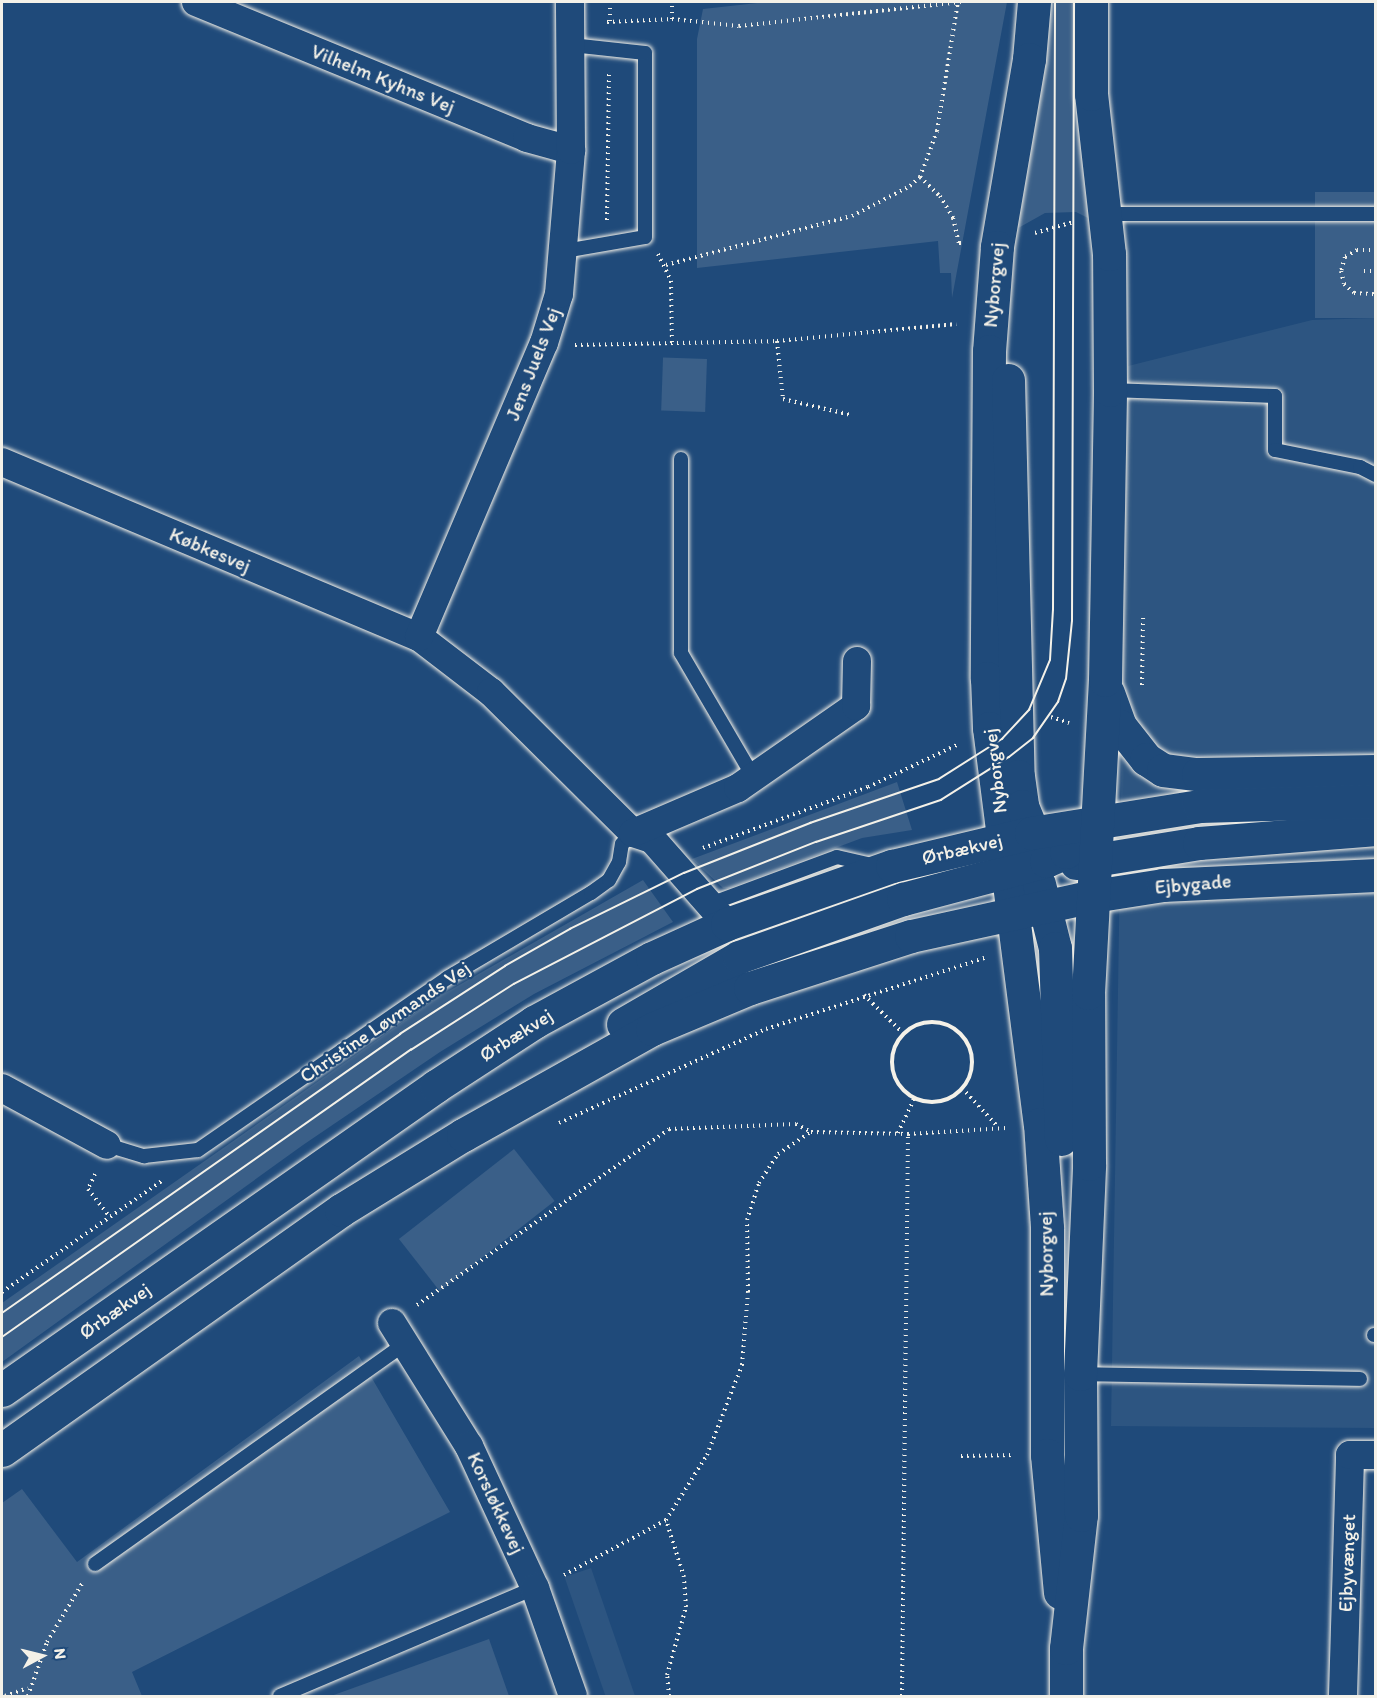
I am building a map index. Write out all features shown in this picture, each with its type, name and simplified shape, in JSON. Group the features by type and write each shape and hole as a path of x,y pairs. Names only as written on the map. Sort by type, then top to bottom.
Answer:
{"main road":[{"name":"Nyborgvej","path":"1034,2 1029,59 997,247 988,351 1002,720 1018,776 1017,836 1037,876 1056,959 1063,1168 1080,1374"},
{"name":"Nyborgvej","path":"1066,1648 1082,1515 1080,1374 1089,1164 1088,993 1105,680 1110,390 1106,214 1091,94 1091,2"},
{"path":"1105,680 1120,726 1146,759 1163,770 1198,774 1376,771"},
{"path":"1037,876 1098,821 1199,806 1333,799 1376,801"},
{"name":"Ørbækvej","path":"2,1390 524,1028 652,958 719,914 887,867 1017,836 1098,821"},
{"path":"463,1135 642,1011 739,957 903,899 1037,876 1095,857 1199,843 1376,829"},
{"name":"Ejbygade","path":"1012,911 1037,876 1094,896 1186,884 1376,875"},
{"name":"Nyborgvej","path":"1012,911 1040,1124 1047,1228 1047,1455 1066,1648 1066,1696"},
{"path":"2,1450 341,1210 463,1135 652,1029 750,988 840,956 1012,911"}],"street":[{"name":"Vilhelm Kyhns Vej","path":"196,2 527,138 571,150"},
{"name":"Jens Juels Vej","path":"419,637 544,344 559,294 565,251 571,150 570,23"},
{"name":"Købkesvej","path":"2,462 419,637"},
{"path":"419,637 490,692 633,833 652,839 719,914"},
{"path":"633,833 754,778 856,706 857,661"},
{"path":"2,1088 107,1145"},
{"name":"Korsløkkevej","path":"398,1334 469,1446 535,1588 573,1696"},
{"name":"Ejbyvænget","path":"1343,1695 1350,1455 1376,1455"}],"lane":[{"path":"565,251 645,237 645,53 570,23"},
{"path":"1106,214 1376,214"},
{"path":"1110,390 1275,396 1275,450 1360,467 1376,475"},
{"path":"681,459 681,653 754,778"},
{"name":"Christine Løvmands Vej","path":"107,1145 144,1156 198,1150 447,978 591,893 609,880 619,862 622,844 633,833"},
{"path":"95,1564 398,1334"},
{"path":"1080,1374 1360,1379"},
{"path":"280,1696 535,1588"}],"path":[{"path":"672,2 672,19"},
{"path":"570,23 672,19 739,26 959,2 936,131 920,177 910,186 852,216 666,265"},
{"path":"645,237 666,265 671,281 672,346"},
{"path":"1376,250 1357,249 1345,257 1341,271 1344,284 1354,293 1376,294"},
{"path":"1364,271 1376,271"},
{"path":"544,344 672,346 777,341 956,325 958,314"},
{"path":"777,341 783,399 851,415"},
{"path":"673,861 806,808 868,787 1002,720 1029,710 1102,734"},
{"path":"864,995 903,1034"},
{"path":"931,1021 955,1029 970,1050 972,1064 962,1088 939,1101 915,1098 901,1088 891,1063 893,1050 903,1034 931,1021"},
{"path":"962,1088 999,1128"},
{"path":"898,1133 915,1098"},
{"path":"398,1334 669,1129 796,1124 811,1132 908,1134 1040,1124"},
{"path":"535,1588 666,1520 707,1455 742,1365 748,1292 747,1220 759,1183 778,1154 811,1132"},
{"path":"902,1696 908,1134"},
{"path":"107,1145 88,1189 110,1217"},
{"path":"2,1292 110,1217 198,1150"},
{"path":"961,1456 1047,1455"},
{"path":"666,1520 684,1577 686,1607 668,1675 669,1696"},
{"path":"28,1696 28,1688 47,1642 95,1564"},
{"path":"5,1696 28,1688"}],"shaded area":[{"path":"767,2 1007,2 952,298 951,273 940,273 938,241 697,268 697,39 703,9"},
{"path":"1045,2 1082,2 1096,222 1076,212 1045,213 1011,232"},
{"path":"1315,192 1375,192 1375,318 1315,318"},
{"path":"1375,318 1375,1428 1111,1426 1128,366 1312,320"},
{"path":"663,357 707,359 705,412 661,410"},
{"path":"897,782 912,830 862,838 729,888 723,888 692,859"},
{"path":"643,880 673,922 534,994 440,1052 303,1145 2,1362 2,1303 440,996"},
{"path":"514,1149 555,1201 440,1291 399,1239"},
{"path":"359,1356 450,1512 132,1672 142,1696 2,1696 2,1503 22,1489 77,1562"},
{"path":"591,1568 635,1696 605,1696 565,1577"},
{"path":"489,1639 509,1696 331,1696"}],"tram line":[{"path":"2,1313 400,1034 505,966 570,929 684,873 810,823 939,779 1002,739 1029,710 1050,660 1053,610 1055,2"},
{"path":"2,1337 411,1050 514,984 697,889 816,842 941,800 1009,757 1033,738 1058,702 1066,679 1072,621 1074,2"}]}
